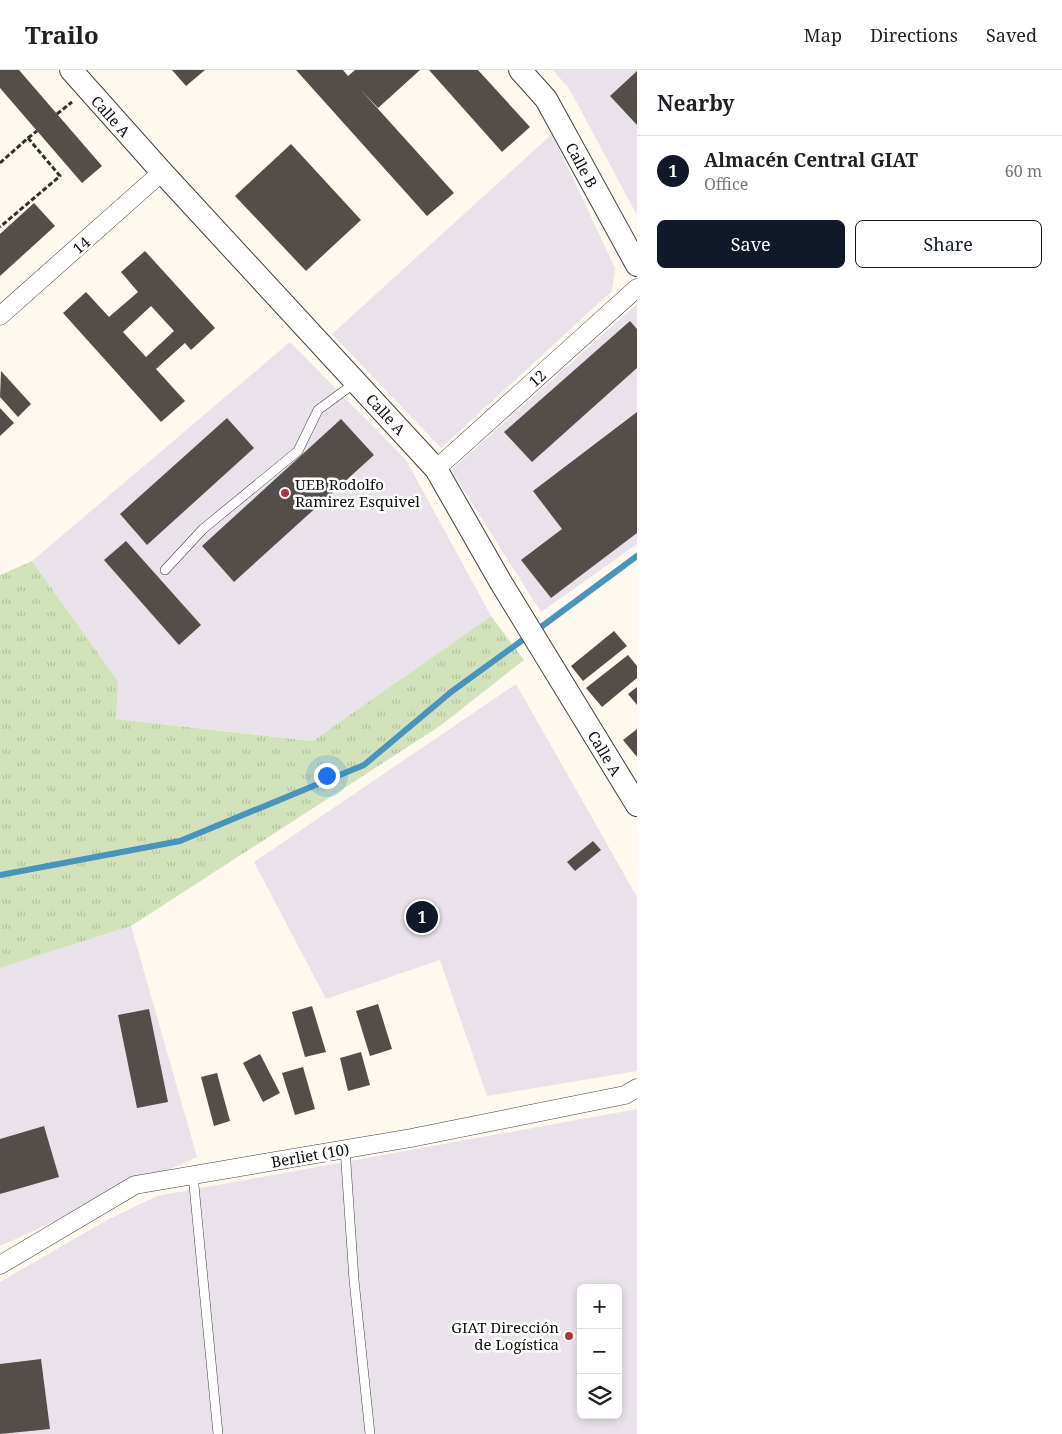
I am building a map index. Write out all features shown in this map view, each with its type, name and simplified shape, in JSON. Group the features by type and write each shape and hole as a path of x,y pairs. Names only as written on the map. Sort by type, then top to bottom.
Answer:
{"street":[{"name":"Calle A","path":"71,70 162,172 436,469 500,582 637,805"},
{"name":"Calle B","path":"520,70 546,99 637,265"},
{"name":"14","path":"0,316 162,172"},
{"name":"12","path":"436,469 637,288"},
{"name":"Berliet (10)","path":"0,1265 135,1185 345,1149 625,1096 637,1088"}],"lane":[{"path":"165,570 203,529 298,450 318,410 356,382"},
{"path":"345,1149 354,1280 370,1434"},
{"path":"193,1175 218,1434"}],"path":[{"path":"57,114 75,100"},
{"path":"0,163 37,131"},
{"path":"0,226 60,176 28,138"}],"shaded area":[{"path":"553,70 637,70 637,215 570,90"},
{"path":"552,134 615,268 612,291 441,448 332,334"},
{"path":"637,304 637,544 541,612 451,470"},
{"path":"290,342 406,460 491,616 314,741 115,719 118,681 32,561"},
{"path":"516,684 637,897 637,1071 487,1096 440,960 326,999 254,862"},
{"path":"131,926 197,1157 0,1246 0,968"},
{"path":"637,1109 637,1434 0,1434 0,1282 107,1220 157,1196"}],"green space":[{"path":"32,561 118,681 116,719 313,741 491,616 524,660 440,726 131,926 0,968 0,575"}],"building":[{"path":"0,70 19,70 102,166 82,183 0,88"},
{"path":"172,70 205,70 186,86"},
{"path":"296,70 343,70 348,76 355,70 420,70 378,108 360,89 454,193 427,216"},
{"path":"429,70 478,70 530,127 502,152"},
{"path":"637,71 637,125 610,96"},
{"path":"291,144 361,220 306,271 235,196"},
{"path":"34,203 55,226 0,276 0,234"},
{"path":"145,251 215,328 191,350 185,343 156,369 185,401 161,422 63,313 86,292 109,317 138,292 121,272","holes":["151,306 174,331 146,357 123,332"]},
{"path":"630,321 637,329 637,368 532,462 504,432"},
{"path":"1,371 31,404 18,417 0,397"},
{"path":"0,408 14,423 0,436"},
{"path":"637,412 637,533 551,598 521,560 562,529 533,491"},
{"path":"227,418 254,448 147,545 120,514"},
{"path":"341,419 374,455 234,582 202,546"},
{"path":"126,541 201,625 179,645 104,560"},
{"path":"614,631 627,646 583,681 571,666"},
{"path":"628,655 637,666 637,678 602,707 586,688"},
{"path":"637,687 637,705 628,694"},
{"path":"637,729 637,757 623,740"},
{"path":"593,841 601,850 575,871 567,862"},
{"path":"378,1004 392,1049 370,1056 356,1011"},
{"path":"312,1006 326,1052 305,1057 292,1012"},
{"path":"149,1009 168,1102 137,1108 118,1015"},
{"path":"361,1052 370,1085 348,1091 340,1058"},
{"path":"260,1054 280,1093 263,1102 243,1063"},
{"path":"303,1067 315,1109 295,1115 282,1073"},
{"path":"217,1073 230,1121 214,1126 201,1077"},
{"path":"44,1126 59,1177 0,1194 0,1139"},
{"path":"41,1359 50,1429 0,1434 0,1364"}],"waterway":[{"path":"541,627 637,556"},
{"path":"0,875 180,841 364,765 451,692 524,639"}],"place":[{"name":"UEB Rodolfo Ramirez Esquivel","path":"285,493"},
{"name":"Almacén Central GIAT","path":"422,917"},
{"name":"GIAT Dirección de Logística","path":"569,1336"}]}
